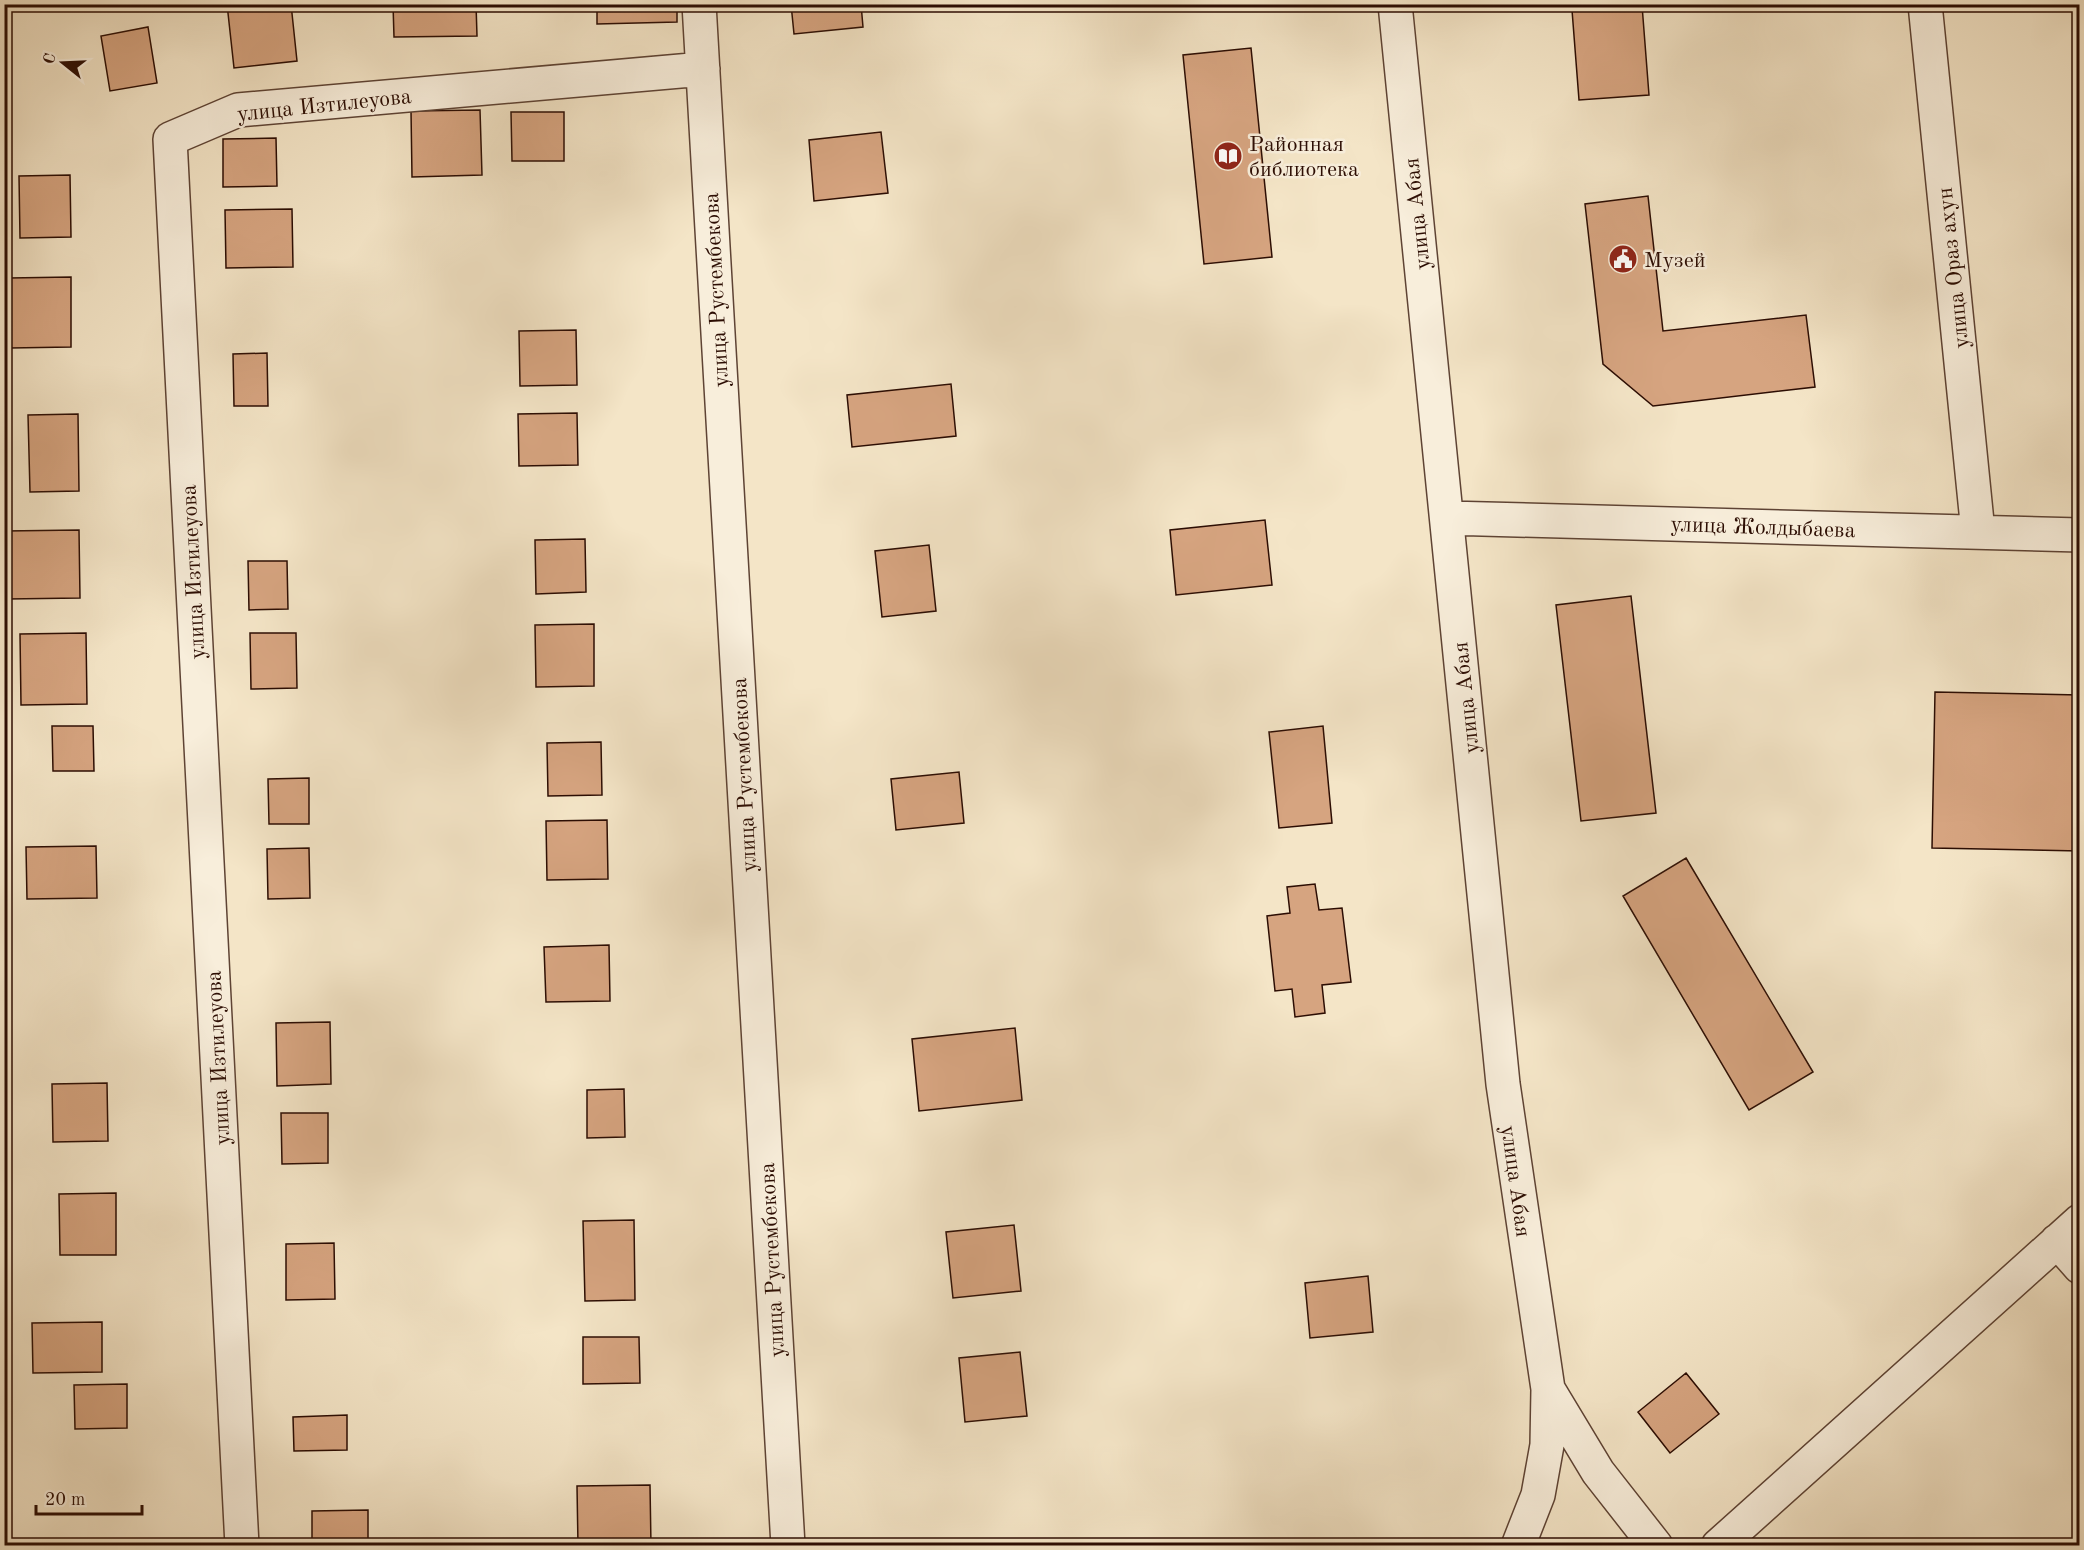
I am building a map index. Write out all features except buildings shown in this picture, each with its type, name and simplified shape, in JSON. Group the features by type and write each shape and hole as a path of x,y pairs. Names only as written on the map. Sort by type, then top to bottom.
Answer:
{"street":[{"name":"улица Рустембекова","path":"699,4 788,1545"},
{"name":"улица Абая","path":"1395,4 1503,1084 1548,1389"},
{"name":"улица Ораз ахун","path":"1925,4 1978,532"},
{"name":"улица Изтилеуова","path":"242,1545 170,139 238,110 703,69"},
{"name":"улица Жолдыбаева","path":"1448,518 2079,535"},
{"path":"1718,1545 2068,1231 2079,1268"},
{"path":"1518,1545 1538,1495 1547,1445 1548,1389"},
{"path":"1548,1389 1598,1472 1656,1545"}],"place":[{"name":"Районная библиотека","path":"1228,156"},
{"name":"Музей","path":"1623,259"}]}
